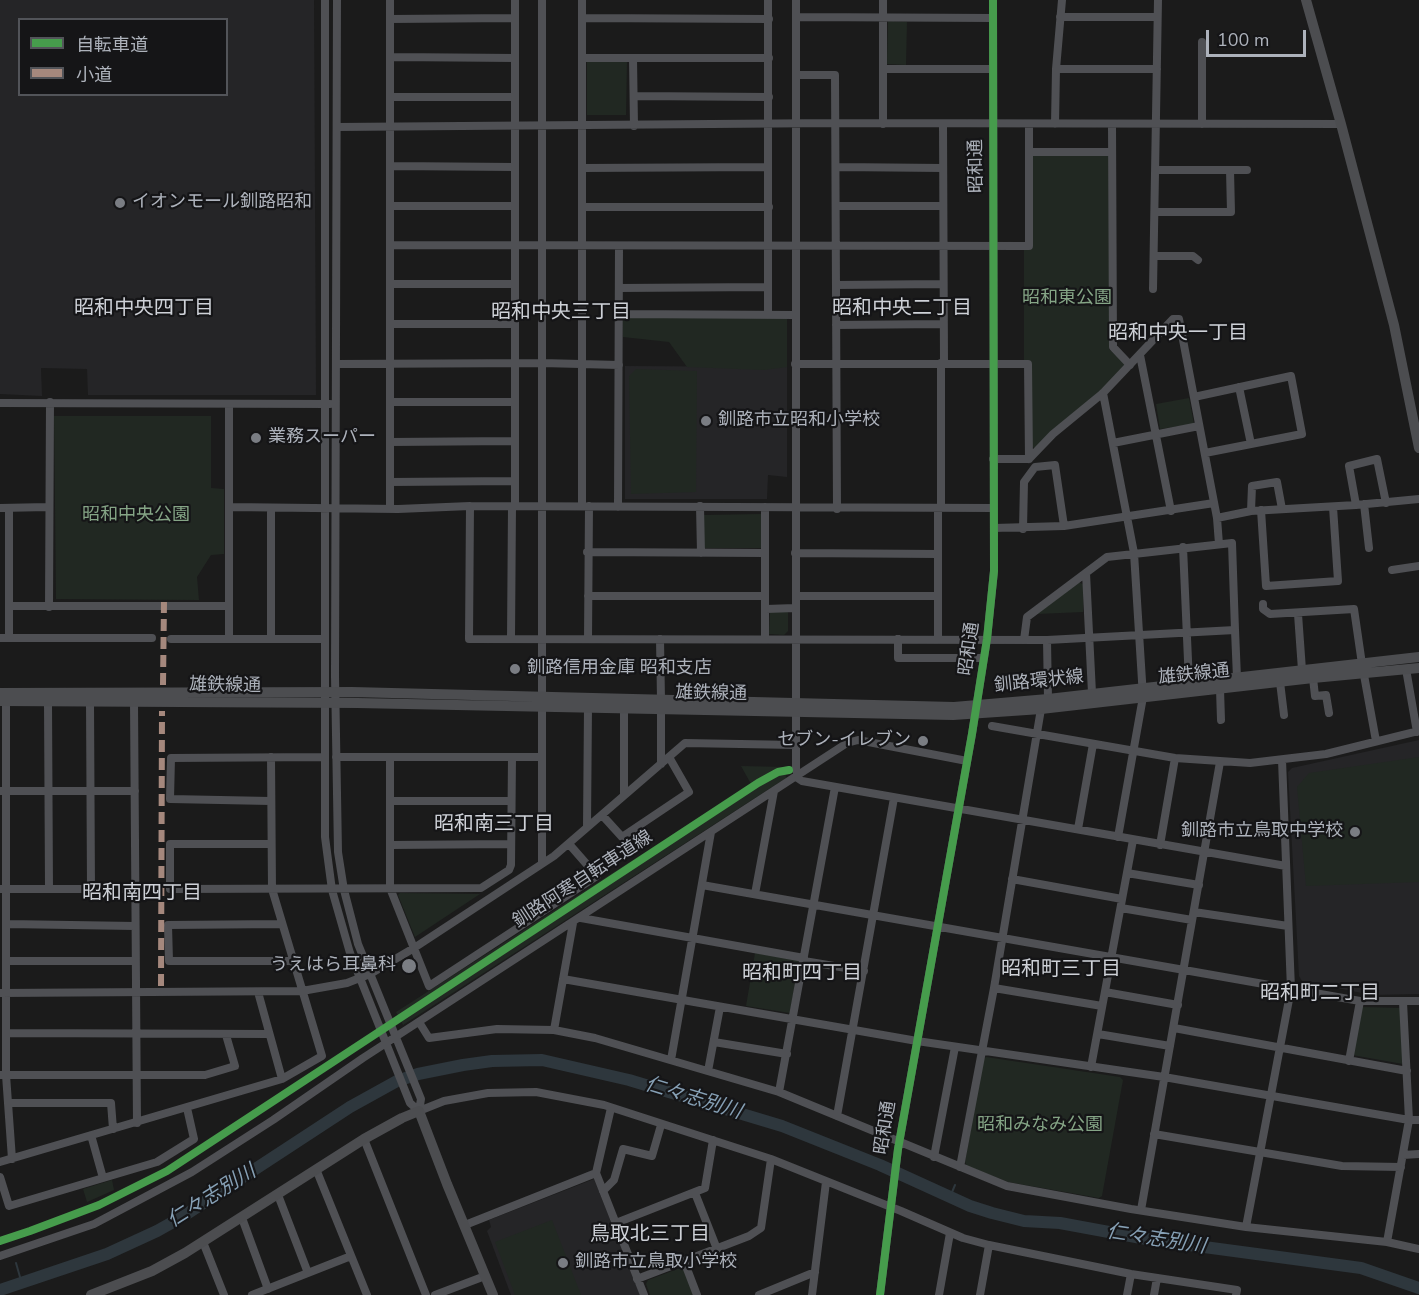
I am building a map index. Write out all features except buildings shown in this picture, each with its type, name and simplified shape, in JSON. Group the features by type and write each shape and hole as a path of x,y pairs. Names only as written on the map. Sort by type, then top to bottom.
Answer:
{"main road":[{"path":"1306,0 1394,325 1419,448"},
{"name":"釧路環状線","path":"976,710 1092,693 1143,693 1189,683 1302,670 1362,668 1419,657"},
{"name":"雄鉄線通","path":"2,698 330,698 543,702 796,708 953,716 976,710 1041,709 1143,693 1220,689 1280,682 1362,668 1419,668"},
{"name":"雄鉄線通","path":"2,698 48,702 330,698"},
{"name":"雄鉄線通","path":"543,702 624,708 661,705"},
{"path":"91,1295 152,1271 203,1242 420,1105 493,1295"}],"street":[{"path":"325,0 325,639 336,757 337,837 344,890 358,944 420,1105"},
{"path":"337,0 337,507 330,698 324,757 325,837 332,890 344,935 410,1103 420,1105 488,1093 536,1092 611,1108 771,1159 826,1182 891,1204 950,1233 989,1245 1131,1274 1237,1290 1236,1295"},
{"path":"390,0 390,509"},
{"path":"511,638 515,481 515,0"},
{"path":"542,0 542,863"},
{"path":"582,0 581,364 588,552 588,639"},
{"path":"768,0 768,315"},
{"path":"796,0 797,775 802,781 1286,866"},
{"path":"883,0 883,124"},
{"name":"昭和通","path":"880,1295 898,1145 976,710 994,571 993,0"},
{"path":"1055,124 1056,69 1062,0"},
{"path":"1153,289 1158,0"},
{"path":"796,17 993,18"},
{"path":"1060,17 1157,17"},
{"path":"390,19 515,18"},
{"path":"582,18 769,19"},
{"path":"1202,42 1202,124"},
{"path":"390,57 515,58"},
{"path":"582,58 769,58"},
{"path":"633,58 634,126"},
{"path":"884,69 993,69"},
{"path":"1056,69 1157,69"},
{"path":"796,75 835,75 837,509"},
{"path":"634,96 768,97"},
{"path":"390,97 515,97"},
{"path":"337,127 836,123 1341,124"},
{"path":"938,639 944,124"},
{"path":"390,245 1029,246 1029,124"},
{"path":"1112,124 1113,347 1130,365"},
{"path":"1029,152 1111,152"},
{"path":"391,166 514,167"},
{"path":"582,168 768,167"},
{"path":"836,167 943,168"},
{"path":"1155,170 1247,170"},
{"path":"1155,212 1231,212 1230,170"},
{"path":"390,206 515,206"},
{"path":"836,206 943,206"},
{"path":"582,207 769,207"},
{"path":"618,507 619,246"},
{"path":"1154,256 1193,256 1198,260"},
{"path":"390,284 514,284"},
{"path":"836,285 943,284"},
{"path":"619,288 768,288"},
{"path":"619,314 795,315"},
{"path":"993,459 1029,459 1053,434 1103,393 1173,319 1179,319 1220,544"},
{"path":"390,324 515,324"},
{"path":"836,326 943,324"},
{"path":"1140,355 1171,511"},
{"path":"336,364 619,365"},
{"path":"795,364 1028,364 1029,459"},
{"path":"1194,397 1291,376 1302,434 1205,453"},
{"path":"1239,387 1251,444"},
{"path":"1103,393 1134,553 1143,693 1118,837"},
{"path":"49,607 50,402"},
{"path":"390,402 515,402"},
{"path":"0,403 337,405"},
{"path":"229,404 229,638"},
{"path":"1113,443 1198,426"},
{"path":"390,442 514,441"},
{"path":"1369,548 1349,466 1377,459 1386,503"},
{"path":"1023,529 1024,482 1035,466 1055,465 1064,526"},
{"path":"390,482 515,481"},
{"path":"1251,511 1252,486 1277,482 1282,509"},
{"path":"1217,518 1251,511 1333,507 1419,499"},
{"path":"994,528 1023,529 1064,526 1214,503"},
{"path":"470,506 469,639 1047,640 1235,630"},
{"path":"48,507 4,508 9,606 4,638 152,638"},
{"path":"229,507 994,508"},
{"path":"700,507 701,553"},
{"path":"765,507 765,639"},
{"path":"1262,510 1266,586 1338,581 1333,507"},
{"path":"271,508 271,638"},
{"path":"1024,640 1027,617 1107,557 1232,543 1237,678"},
{"path":"1183,547 1189,683"},
{"path":"588,552 765,553"},
{"path":"795,553 938,554"},
{"path":"1392,570 1419,566"},
{"path":"1086,573 1092,693"},
{"path":"588,596 765,596"},
{"path":"796,596 937,596"},
{"path":"1263,603 1263,609 1270,614 1354,609 1362,668 1376,741"},
{"path":"9,606 229,606"},
{"path":"766,609 795,608"},
{"path":"1298,614 1302,670"},
{"path":"171,639 325,639"},
{"path":"660,639 661,764"},
{"path":"898,639 898,658 984,658"},
{"path":"1047,640 1048,699"},
{"path":"992,726 1134,752 1220,762 1282,760 1326,754 1418,731 1406,669"},
{"path":"1313,678 1315,696 1326,694 1329,713"},
{"path":"1280,682 1284,715"},
{"path":"1220,689 1221,720"},
{"path":"2,698 3,889 7,924 4,993 7,1034 3,1075 8,1102 12,1158"},
{"path":"48,702 49,889"},
{"path":"90,702 91,889"},
{"path":"134,702 137,1123"},
{"path":"587,827 588,707"},
{"path":"624,708 624,795"},
{"path":"960,1167 994,988 1041,709"},
{"path":"0,1256 94,1224 192,1172 847,743 858,741 967,761"},
{"path":"4,993 302,991 347,983 370,974 414,948 569,844 685,743 796,746"},
{"path":"1078,829 1093,744"},
{"path":"0,1162 282,1080 322,1056 272,889 270,801 272,757"},
{"path":"270,801 170,800 171,758 324,757"},
{"path":"336,757 542,757"},
{"path":"271,844 170,844 170,889 481,888 509,870 511,865 512,757"},
{"path":"602,814 622,837 689,792 669,757"},
{"path":"390,758 390,888 429,986 597,876 569,844"},
{"path":"1160,844 1175,758"},
{"path":"1246,1227 1291,989 1282,760"},
{"path":"1141,1210 1220,762"},
{"path":"779,1092 788,1054 835,787"},
{"path":"4,791 135,791"},
{"path":"755,894 774,791"},
{"path":"837,1116 894,798"},
{"path":"390,801 511,801"},
{"path":"671,1060 711,832"},
{"path":"1091,1067 1133,840"},
{"path":"390,845 511,844"},
{"path":"1127,873 1199,885"},
{"path":"1012,879 1121,904 1193,916 1288,926"},
{"path":"702,885 1360,1001 1419,1001"},
{"path":"3,889 135,889"},
{"path":"581,918 864,971"},
{"path":"554,1030 573,923"},
{"path":"7,924 135,926"},
{"path":"282,924 168,926 169,961 293,961"},
{"path":"7,961 135,961"},
{"path":"563,979 917,1041 1164,1077 1419,1120"},
{"path":"994,988 1102,1006"},
{"path":"258,992 282,1080"},
{"path":"1105,992 1178,1005"},
{"path":"1348,1061 1360,1001"},
{"path":"1387,1242 1409,1120 1403,1002"},
{"path":"708,1071 720,1006"},
{"path":"419,1022 429,1038 496,1029 554,1030 595,1038 779,1092 898,1145 1007,1186 1246,1227 1387,1242 1419,1250"},
{"path":"1174,1028 1407,1071"},
{"path":"7,1034 269,1034"},
{"path":"1098,1034 1170,1046"},
{"path":"3,1075 205,1075 235,1066 226,1035"},
{"path":"714,1042 788,1054"},
{"path":"934,1157 955,1047"},
{"path":"8,1102 111,1103 113,1129"},
{"path":"0,1177 9,1206 157,1162 194,1139 187,1108"},
{"path":"611,1108 596,1173 644,1295"},
{"path":"603,1191 614,1180 623,1149 652,1156 661,1125"},
{"path":"1154,1134 1342,1166 1401,1167"},
{"path":"91,1136 103,1178"},
{"path":"364,1139 426,1295"},
{"path":"616,1223 705,1188 713,1140"},
{"path":"1403,1155 1419,1154"},
{"path":"638,1279 749,1236 761,1228 771,1159"},
{"path":"316,1169 367,1295"},
{"path":"465,1225 596,1173"},
{"path":"812,1295 826,1182"},
{"path":"695,1193 717,1249"},
{"path":"278,1195 308,1273"},
{"path":"242,1218 268,1288"},
{"path":"939,1295 950,1233"},
{"path":"203,1242 224,1295"},
{"path":"980,1295 989,1245"},
{"path":"252,1295 351,1256"},
{"path":"684,1261 697,1295"},
{"path":"759,1295 815,1272"},
{"path":"1127,1295 1131,1274"},
{"path":"435,1295 485,1276"},
{"path":"1154,1295 1157,1278"},
{"path":"1204,1295 1206,1285"}],"shaded area":[{"path":"0,0 314,0 316,395 88,395 87,369 41,368 42,396 0,394"},
{"name":"釧路市立昭和小学校","path":"625,366 787,367 787,477 768,475 767,499 625,499"},
{"name":"釧路市立鳥取中学校","path":"1419,740 1419,994 1372,995 1302,981 1299,976 1288,772 1292,768"},
{"name":"釧路市立鳥取小学校","path":"594,1179 640,1295 511,1295 487,1231 491,1227 489,1220"}],"green space":[{"path":"888,21 907,22 906,65 887,64"},
{"path":"587,62 627,62 626,115 587,115"},
{"name":"昭和東公園","path":"1031,154 1109,155 1109,349 1126,365 1036,448 1031,447 1024,362 1024,248 1030,248"},
{"path":"622,316 787,318 787,367 764,370 687,367 669,342 623,337"},
{"path":"636,369 697,371 696,492 631,494 629,376"},
{"path":"1189,398 1194,424 1160,429 1156,404"},
{"name":"昭和中央公園","path":"54,416 211,416 211,488 224,489 224,554 211,555 197,577 199,600 56,599"},
{"path":"761,514 761,548 704,548 704,515"},
{"path":"1079,582 1084,585 1083,612 1037,614"},
{"path":"788,611 788,631 784,635 769,634 770,612"},
{"path":"1419,757 1419,882 1306,886 1297,787 1309,773"},
{"path":"741,766 785,767 786,778 403,1025 396,1012 751,784"},
{"path":"400,893 480,894 415,937 398,895"},
{"path":"755,953 799,960 790,1013 746,1006"},
{"path":"1362,1007 1401,1008 1403,1064 1352,1055"},
{"name":"昭和みなみ公園","path":"986,1057 1120,1077 1123,1080 1102,1196 1099,1198 1008,1182 967,1166 965,1162 983,1059"},
{"path":"112,1180 114,1190 87,1202 83,1189"},
{"path":"552,1220 581,1295 515,1295 495,1242"},
{"path":"683,1267 694,1295 650,1295 646,1284 648,1280"}],"waterway":[{"name":"仁々志別川","path":"0,1290 107,1254 157,1231 350,1107 397,1081 418,1074 463,1065 492,1061 542,1060 629,1080 782,1126 880,1165 970,1206 992,1213 1024,1221 1060,1223 1152,1240 1361,1268 1419,1288"},
{"path":"950,1197 955,1185"},
{"path":"16,1263 22,1284"}],"marked path":[{"path":"163,685 164,602"},
{"path":"161,986 162,711"}],"cycle path":[{"path":"880,1295 898,1149 972,734 987,639 994,571 993,0"},
{"name":"釧路阿寒自転車道線","path":"0,1241 99,1205 167,1171 758,783 778,772 789,770"}],"place":[{"name":"イオンモール釧路昭和","path":"120,203"},
{"name":"釧路市立昭和小学校","path":"706,421"},
{"name":"業務スーパー","path":"256,438"},
{"name":"釧路信用金庫 昭和支店","path":"515,669"},
{"name":"セブン-イレブン","path":"923,741"},
{"name":"釧路市立鳥取中学校","path":"1355,832"},
{"name":"うえはら耳鼻科","path":"409,966"},
{"name":"釧路市立鳥取小学校","path":"563,1263"}],"district":[{"name":"昭和中央四丁目","path":"144,309"},
{"name":"昭和中央二丁目","path":"902,309"},
{"name":"昭和中央三丁目","path":"561,313"},
{"name":"昭和中央一丁目","path":"1178,334"},
{"name":"昭和南三丁目","path":"494,825"},
{"name":"昭和南四丁目","path":"142,894"},
{"name":"昭和町三丁目","path":"1061,970"},
{"name":"昭和町四丁目","path":"802,974"},
{"name":"昭和町二丁目","path":"1320,994"},
{"name":"鳥取北三丁目","path":"650,1235"}]}
